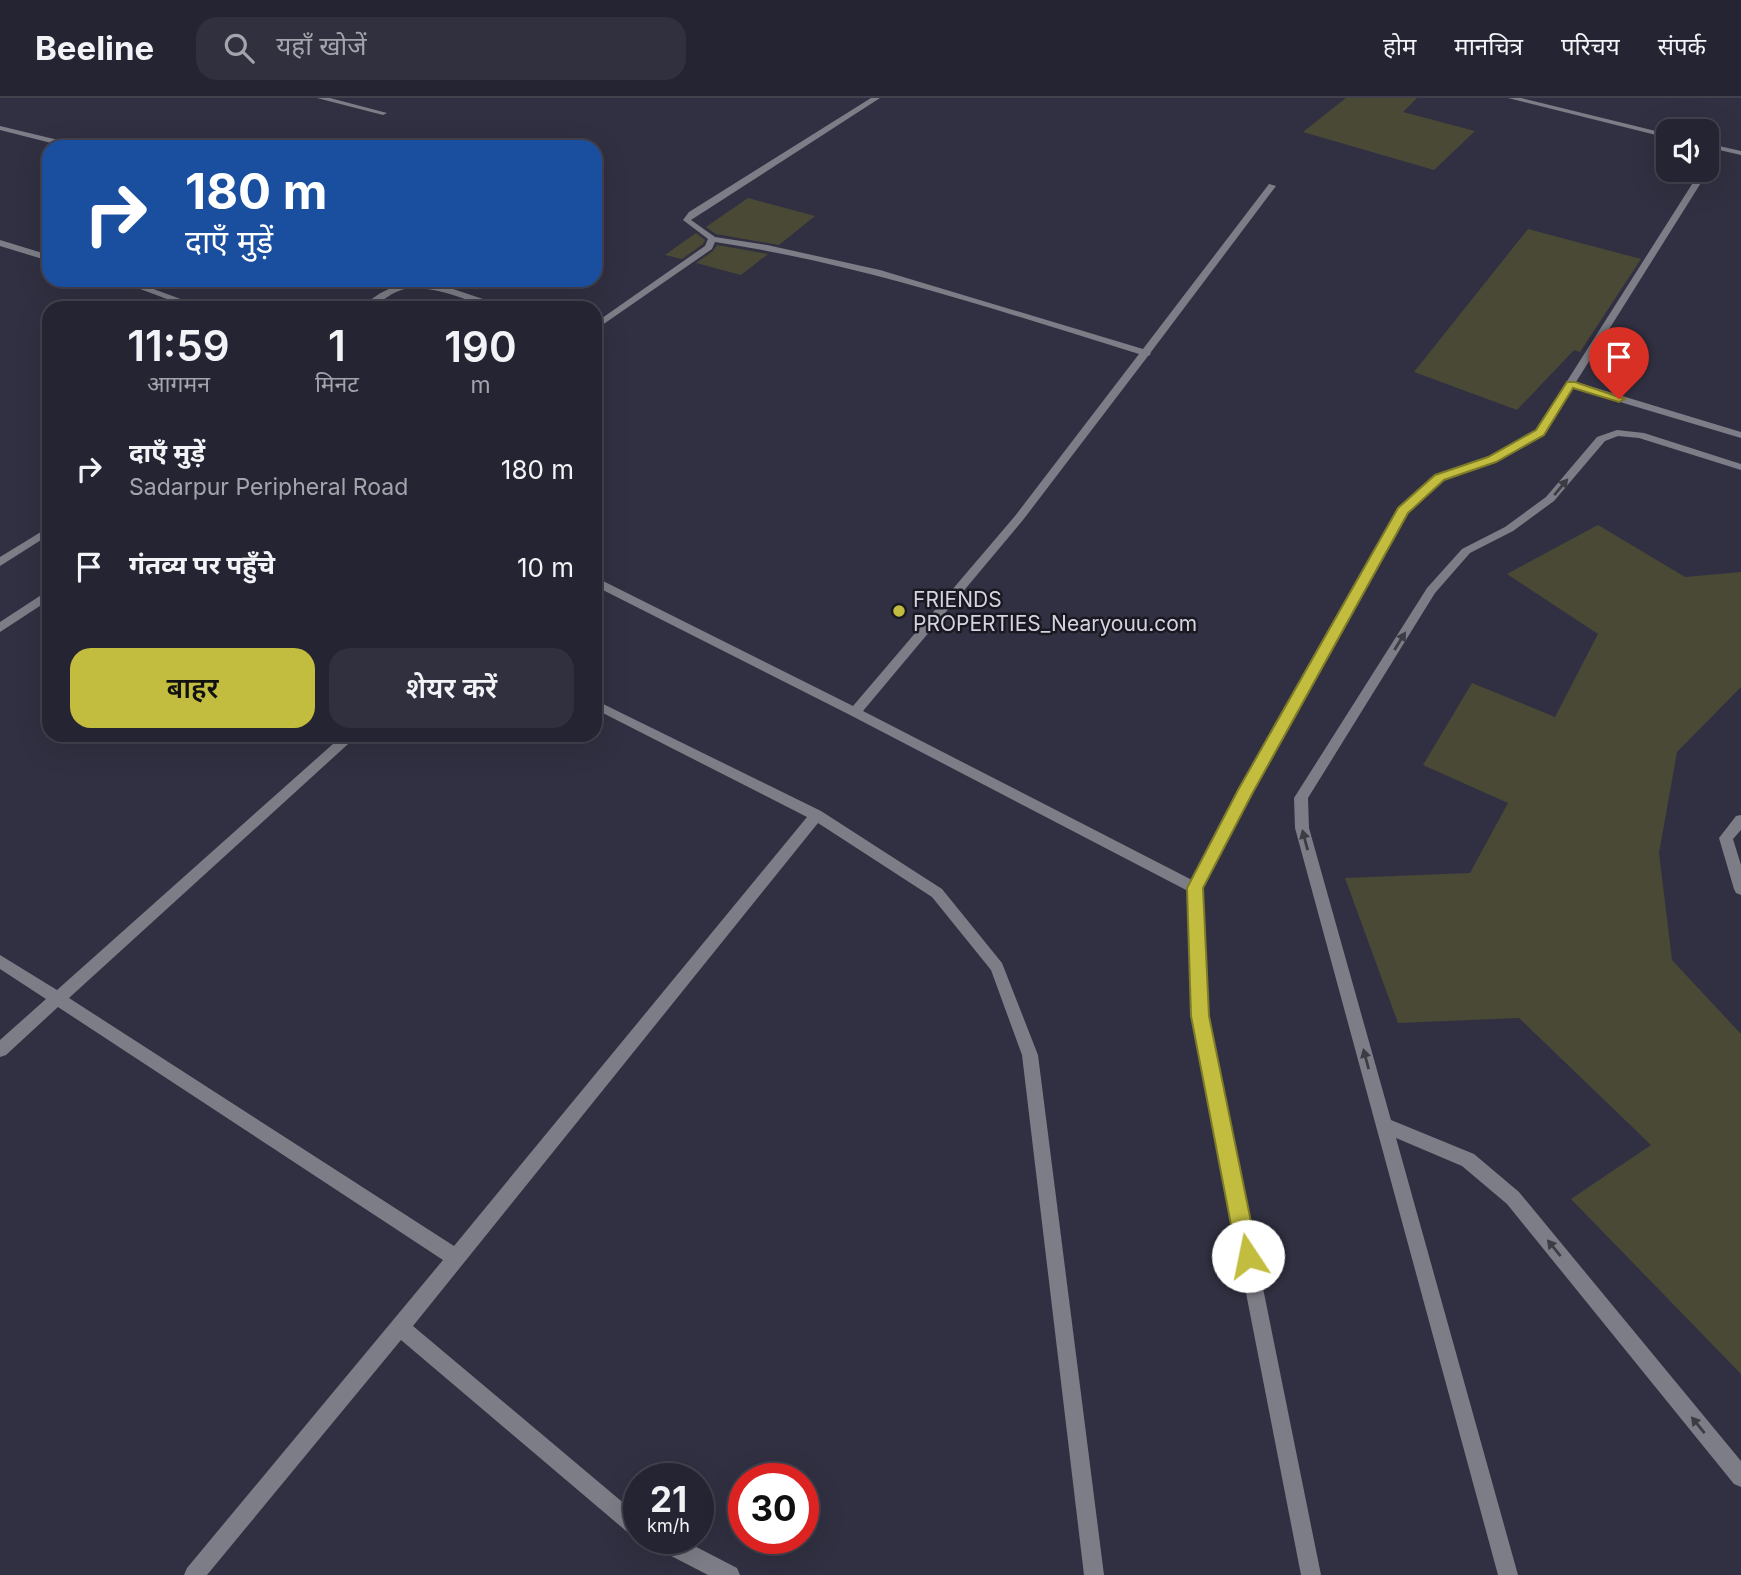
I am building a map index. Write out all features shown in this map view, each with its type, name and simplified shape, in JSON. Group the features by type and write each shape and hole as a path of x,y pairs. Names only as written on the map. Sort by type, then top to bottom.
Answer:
{"street":[{"path":"321,98 383,113"},
{"path":"876,98 692,214 687,220 692,226 708,233 712,239 754,245 835,263 1147,353"},
{"path":"1512,98 1656,133"},
{"path":"0,128 48,140"},
{"path":"1719,148 1741,153"},
{"path":"1311,1575 1200,1016 1195,888 1244,794 1403,511 1440,477 1492,459 1540,432 1698,182"},
{"path":"855,712 1019,518 1272,186"},
{"path":"602,322 709,247 712,239"},
{"path":"0,243 42,256"},
{"path":"140,287 180,301"},
{"path":"375,301 388,291 399,287"},
{"path":"432,287 481,301"},
{"path":"1571,384 1741,435"},
{"path":"1508,1575 1302,828 1301,798 1431,591 1466,551 1509,529 1550,499 1601,439 1617,433 1640,435 1741,467"},
{"path":"0,562 42,535"},
{"path":"602,585 1195,888"},
{"path":"0,628 42,599"},
{"path":"602,708 816,815 937,893 997,967 1031,1055 1094,1575"},
{"path":"0,1050 343,742"},
{"path":"194,1575 400,1327 816,815"},
{"path":"1741,820 1726,838 1741,888"},
{"path":"0,961 456,1258"},
{"path":"1384,1125 1468,1160 1513,1198 1741,1477"},
{"path":"400,1327 623,1515"},
{"path":"689,1554 730,1575"}],"building":[{"path":"1346,98 1417,98 1403,112 1475,131 1434,170 1303,132"},
{"path":"748,198 815,216 779,245 716,234 706,227"},
{"path":"1528,229 1641,259 1580,352 1574,350 1517,410 1414,372"},
{"path":"696,233 705,240 703,244 682,259 665,255"},
{"path":"717,245 768,254 741,275 696,263"},
{"path":"1598,525 1685,577 1741,572 1741,687 1677,752 1659,853 1672,960 1741,1034 1741,1374 1571,1199 1651,1145 1519,1018 1398,1023 1345,878 1470,873 1508,803 1423,765 1472,683 1555,717 1598,634 1507,574"}],"place":[{"name":"FRIENDS PROPERTIES_Nearyouu.com","path":"899,611"}],"route":[{"path":"1248,1256 1200,1016 1195,888 1244,794 1403,511 1440,477 1492,459 1540,432 1571,384 1619,399"}]}
